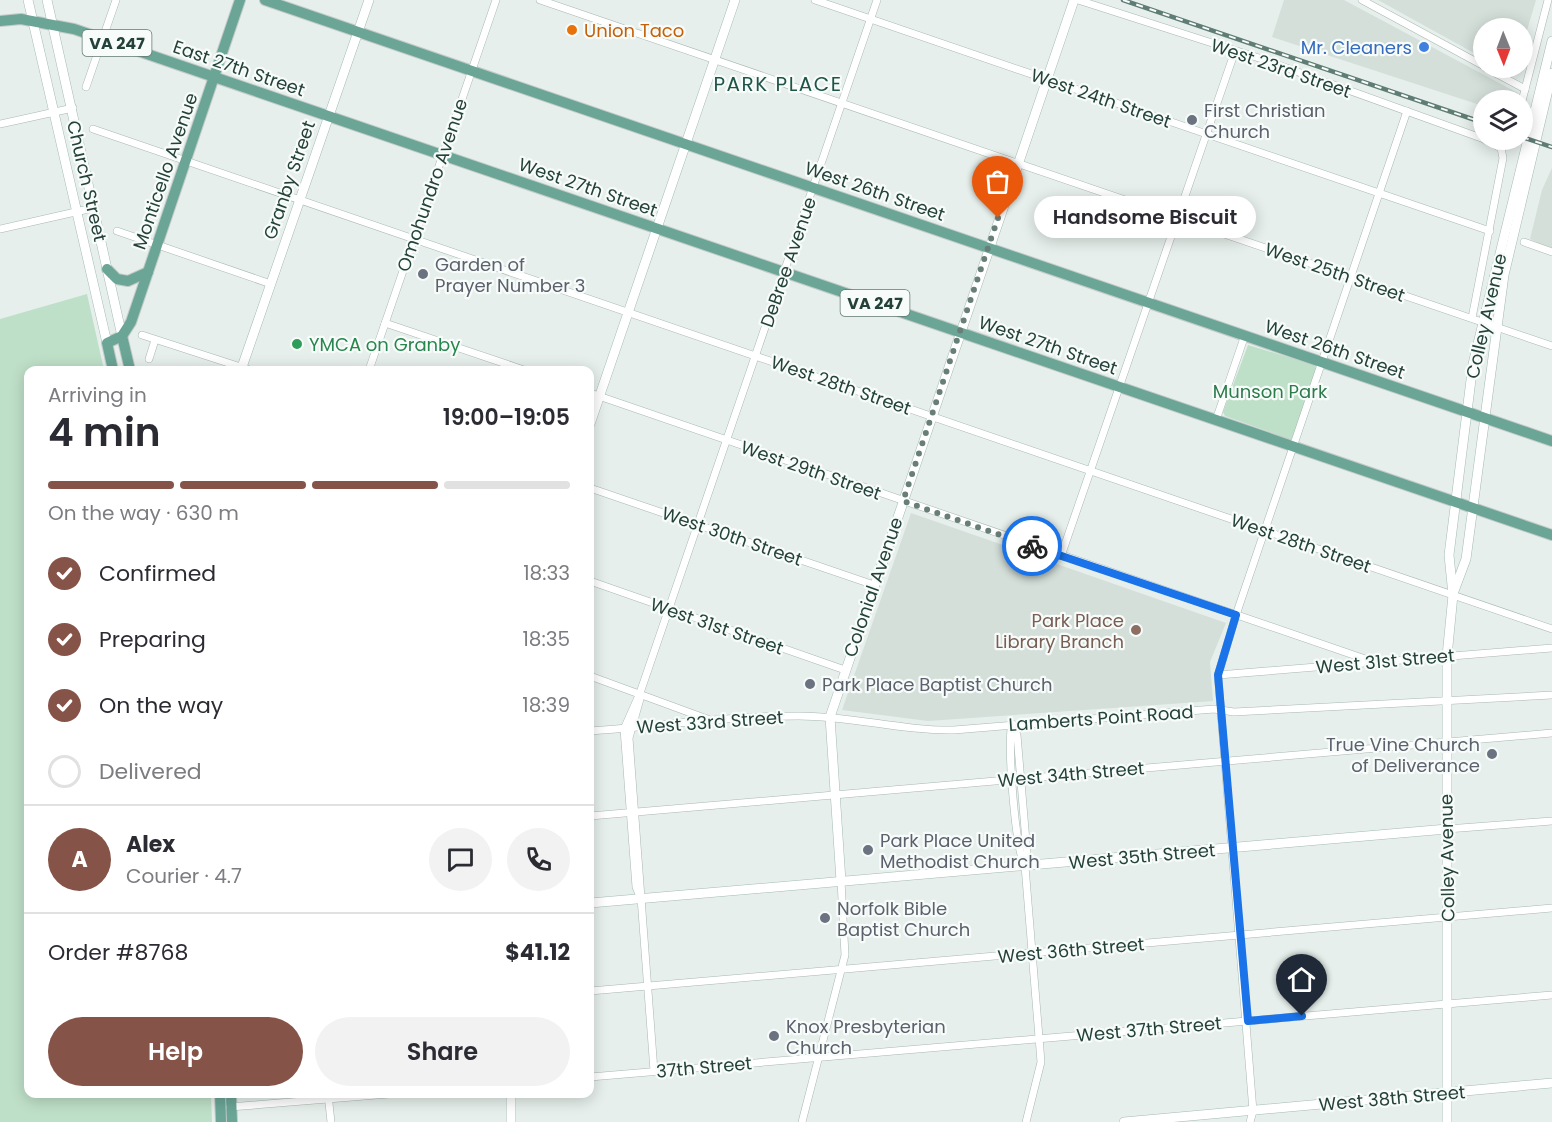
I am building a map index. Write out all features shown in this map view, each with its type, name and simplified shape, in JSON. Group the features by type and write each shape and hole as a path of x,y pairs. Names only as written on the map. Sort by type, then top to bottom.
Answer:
{"main road":[{"name":"Church Street","path":"28,0 113,366"},
{"name":"Church Street","path":"47,0 129,366"},
{"name":"Monticello Avenue","path":"122,336 131,322 240,0"},
{"name":"West 26th Street","path":"265,0 1552,441"},
{"name":"Granby Street","path":"245,366 271,284 369,0"},
{"path":"594,395 628,312 735,0"},
{"name":"Colonial Avenue","path":"841,881 830,717 959,332 1046,79 1076,0"},
{"name":"East 27th Street","path":"0,21 33,21 54,24 103,38 329,116"},
{"name":"Colley Avenue","path":"1447,1122 1446,656 1453,595 1449,555 1473,364 1552,41"},
{"name":"Colley Avenue","path":"1453,595 1466,559 1496,327 1509,253 1552,73"},
{"name":"West 27th Street","path":"329,116 1552,535"},
{"path":"107,268 117,279 128,282 148,272"},
{"path":"107,343 122,336"},
{"name":"West 35th Street","path":"594,903 1447,829"},
{"name":"West 38th Street","path":"1124,1122 1552,1083"},
{"path":"222,1098 232,1122"},
{"path":"221,1122 230,1098"},
{"path":"511,1098 511,1122"}],"street":[{"path":"86,87 116,0"},
{"name":"Omohundro Avenue","path":"370,366 496,0"},
{"name":"West 25th Street","path":"540,0 1552,346"},
{"name":"West 24th Street","path":"815,0 1490,231"},
{"name":"DeBree Avenue","path":"654,1071 640,899 642,887 632,812 627,728 640,704 640,693 877,0"},
{"name":"West 23rd Street","path":"1076,0 1235,51 1473,135"},
{"path":"1362,0 1473,60"},
{"path":"1506,78 1526,89 1548,0"},
{"path":"1061,556 1235,51"},
{"path":"0,124 73,108"},
{"path":"1250,1122 1253,1111 1248,1021 1218,675 1236,615 1407,111"},
{"name":"West 28th Street","path":"93,129 1552,629"},
{"name":"West 23rd Street","path":"1490,231 1503,153 1501,150"},
{"path":"0,229 93,208"},
{"path":"117,231 271,284"},
{"path":"1472,318 1490,231"},
{"path":"1524,242 1552,252"},
{"path":"385,323 512,366"},
{"path":"142,335 232,366"},
{"path":"1216,420 1245,336"},
{"path":"149,359 155,340"},
{"name":"West 29th Street","path":"594,395 1374,662"},
{"name":"West 30th Street","path":"594,489 874,585"},
{"name":"West 31st Street","path":"594,582 845,670"},
{"name":"West 31st Street","path":"1218,675 1552,648"},
{"path":"594,677 712,721"},
{"name":"Lamberts Point Road","path":"830,717 933,730 1221,710 1234,712 1552,695"},
{"name":"West 33rd Street","path":"594,731 712,721 799,716 830,717"},
{"path":"1012,724 1017,735 1017,779 1027,853 1025,866 1039,1039 1040,1068 1026,1122"},
{"name":"West 34th Street","path":"594,816 1552,732"},
{"name":"West 35th Street","path":"1447,829 1552,821"},
{"name":"Colonial Avenue","path":"802,1122 845,955 841,881"},
{"name":"West 36th Street","path":"594,991 1552,908"},
{"name":"West 37th Street","path":"818,1058 1552,995"},
{"name":"37th Street","path":"594,1077 818,1058"},
{"path":"226,1108 312,1098"},
{"path":"329,1098 331,1122"}],"shaded area":[{"path":"1284,0 1344,0 1473,69 1473,78 1490,78 1512,90 1473,90 1473,103 1272,37"},
{"path":"1378,0 1536,0 1531,18 1473,18 1473,52"},
{"path":"1552,168 1552,250 1530,239 1542,190"},
{"path":"911,513 1226,623 1210,662 1213,701 928,721 842,710"}],"green space":[{"path":"87,294 103,366 24,366 24,1098 211,1098 212,1122 0,1122 0,319"},
{"name":"Munson Park","path":"1248,345 1315,365 1316,370 1292,440 1225,416 1223,412"}],"railway":[{"path":"1123,0 1473,119"},
{"path":"1533,141 1552,147"}],"way so far":[{"path":"998,218 903,501 1032,546"}],"place":[{"name":"Union Taco","path":"572,30"},
{"name":"Mr. Cleaners","path":"1424,47"},
{"name":"First Christian Church","path":"1192,120"},
{"name":"Handsome Biscuit","path":"998,218"},
{"name":"Garden of Prayer Number 3","path":"423,274"},
{"name":"YMCA on Granby","path":"297,344"},
{"name":"Park Place Library Branch","path":"1136,630"},
{"name":"Park Place Baptist Church","path":"810,684"},
{"name":"True Vine Church of Deliverance","path":"1492,754"},
{"name":"Park Place United Methodist Church","path":"868,850"},
{"name":"Norfolk Bible Baptist Church","path":"825,918"},
{"name":"Knox Presbyterian Church","path":"774,1036"}],"district":[{"name":"PARK PLACE","path":"778,84"}],"route":[{"path":"1032,546 1236,615 1218,675 1248,1021 1302,1016"}]}
